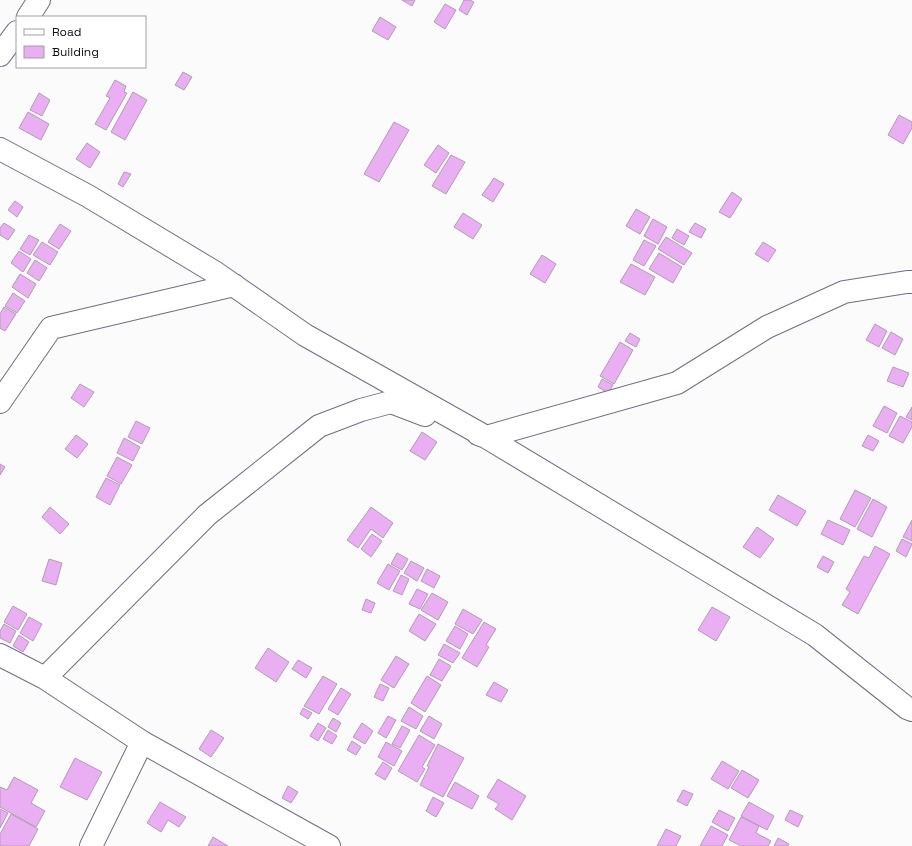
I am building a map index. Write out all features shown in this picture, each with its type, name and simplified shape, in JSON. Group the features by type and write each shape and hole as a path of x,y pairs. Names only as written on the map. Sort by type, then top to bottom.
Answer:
{"street":[{"path":"29,16 39,0"},
{"path":"0,54 16,33"},
{"path":"0,149 88,196 216,273 305,335 486,437 815,636 907,708 912,710"},
{"path":"46,678 207,515 319,426 361,410 391,402 486,437 677,383 767,328 844,292 912,282"},
{"path":"0,402 51,328 234,285"},
{"path":"0,655 46,678 142,742 329,846"},
{"path":"91,846 142,742"}],"building":[{"path":"402,0 415,0 412,6"},
{"path":"464,0 474,2 467,15 459,10"},
{"path":"445,4 456,10 445,29 434,22"},
{"path":"380,17 396,27 388,40 372,31"},
{"path":"183,72 192,77 184,90 175,85"},
{"path":"115,80 126,86 124,92 127,93 106,130 95,124 110,98 106,96"},
{"path":"133,92 147,100 125,140 111,132"},
{"path":"39,93 50,100 42,116 30,110"},
{"path":"28,112 49,124 41,140 19,128"},
{"path":"899,115 912,122 912,128 903,144 888,135"},
{"path":"394,122 409,130 379,182 364,174"},
{"path":"87,143 100,152 90,168 76,159"},
{"path":"438,145 449,153 436,173 424,165"},
{"path":"451,155 465,162 446,194 432,186"},
{"path":"124,172 131,174 123,187 118,184"},
{"path":"494,178 504,184 493,202 482,195"},
{"path":"732,192 742,199 730,218 719,212"},
{"path":"15,201 23,207 17,217 8,210"},
{"path":"636,209 650,217 640,234 626,226"},
{"path":"463,213 482,225 473,239 454,227"},
{"path":"653,219 667,227 658,244 644,236"},
{"path":"4,223 15,230 8,240 0,235 0,228"},
{"path":"695,223 706,229 701,238 689,232"},
{"path":"60,224 71,231 59,249 48,242"},
{"path":"677,229 689,236 684,245 672,238"},
{"path":"29,235 39,240 30,255 20,249"},
{"path":"666,237 692,253 684,265 658,249"},
{"path":"644,240 656,246 644,266 633,260"},
{"path":"42,242 58,252 50,265 33,255"},
{"path":"763,242 776,250 768,262 755,254"},
{"path":"19,251 31,259 23,272 11,263"},
{"path":"659,253 682,267 673,283 649,269"},
{"path":"542,255 556,264 545,283 530,274"},
{"path":"35,260 47,268 39,281 27,273"},
{"path":"631,264 655,277 645,295 620,282"},
{"path":"20,274 36,284 28,298 12,287"},
{"path":"13,293 25,301 17,313 5,306"},
{"path":"4,307 16,314 5,331 0,328 0,314"},
{"path":"875,324 887,331 879,347 866,340"},
{"path":"891,332 903,339 895,355 882,348"},
{"path":"630,333 640,339 636,347 625,341"},
{"path":"620,342 633,350 614,384 600,376"},
{"path":"893,367 909,373 903,387 887,381"},
{"path":"602,379 613,385 608,393 598,387"},
{"path":"80,384 94,392 84,407 71,398"},
{"path":"884,406 897,413 887,433 873,426"},
{"path":"912,407 912,420 906,417"},
{"path":"900,416 912,422 912,427 903,443 889,436"},
{"path":"136,421 150,428 142,444 128,437"},
{"path":"422,432 437,442 425,460 410,451"},
{"path":"76,435 88,444 77,458 65,449"},
{"path":"868,435 879,441 873,451 862,446"},
{"path":"124,438 140,447 133,461 117,453"},
{"path":"117,457 132,465 121,484 107,476"},
{"path":"0,464 5,467 0,475"},
{"path":"106,478 120,485 110,505 96,497"},
{"path":"855,490 871,498 855,527 840,519"},
{"path":"778,495 806,511 797,526 769,510"},
{"path":"873,499 887,507 872,537 857,529"},
{"path":"50,507 69,524 60,534 42,517"},
{"path":"371,507 393,523 383,538 371,529 358,548 347,540"},
{"path":"828,520 850,530 843,545 821,534"},
{"path":"912,520 912,541 903,537"},
{"path":"757,527 774,539 760,558 743,547"},
{"path":"372,534 382,541 371,557 361,549"},
{"path":"902,539 912,544 906,557 896,551"},
{"path":"875,546 890,554 858,614 842,605 850,592 846,589 864,556 869,558"},
{"path":"397,553 408,559 402,570 391,564"},
{"path":"823,556 834,562 828,573 817,567"},
{"path":"49,559 62,563 56,585 42,581"},
{"path":"411,561 424,568 417,581 404,573"},
{"path":"388,564 400,571 389,590 377,583"},
{"path":"427,569 440,576 434,588 421,581"},
{"path":"401,575 409,579 402,595 393,591"},
{"path":"417,589 428,594 420,609 409,604"},
{"path":"432,593 448,602 438,620 421,610"},
{"path":"366,599 375,603 371,613 362,610"},
{"path":"13,606 27,614 18,630 4,622"},
{"path":"712,607 730,617 716,641 698,630"},
{"path":"463,609 482,620 473,634 455,624"},
{"path":"419,614 436,624 425,641 409,631"},
{"path":"29,617 42,624 33,641 20,633"},
{"path":"484,622 496,629 486,645 489,647 477,667 462,658"},
{"path":"4,624 16,631 10,643 0,638 0,631"},
{"path":"455,626 468,634 460,649 446,641"},
{"path":"19,635 29,642 23,652 13,646"},
{"path":"444,644 460,653 453,663 438,655"},
{"path":"268,648 289,662 276,682 255,668"},
{"path":"396,656 409,664 394,688 381,680"},
{"path":"439,659 451,666 442,681 430,675"},
{"path":"298,660 312,668 306,678 292,669"},
{"path":"323,676 337,684 319,714 304,706"},
{"path":"427,676 441,685 425,712 411,703"},
{"path":"494,682 508,690 501,702 486,695"},
{"path":"380,684 389,688 383,701 374,697"},
{"path":"341,688 351,694 338,715 328,709"},
{"path":"409,707 423,716 416,729 401,721"},
{"path":"303,708 312,713 308,719 300,714"},
{"path":"388,716 396,720 386,738 378,733"},
{"path":"429,716 442,724 434,739 420,731"},
{"path":"333,718 341,723 336,732 328,727"},
{"path":"318,723 326,728 318,741 310,736"},
{"path":"362,723 373,731 365,744 353,737"},
{"path":"402,726 410,730 400,748 392,744"},
{"path":"211,730 224,738 211,757 199,749"},
{"path":"328,730 337,736 332,744 323,739"},
{"path":"419,735 435,745 422,767 425,769 417,782 398,771"},
{"path":"352,741 361,747 356,755 347,750"},
{"path":"386,742 402,751 394,766 378,757"},
{"path":"438,744 464,758 443,797 420,785 429,767 427,766"},
{"path":"75,758 102,772 87,800 60,787"},
{"path":"722,761 739,771 728,789 711,779"},
{"path":"383,762 392,768 385,780 375,774"},
{"path":"742,770 759,780 748,798 731,788"},
{"path":"14,777 38,790 31,803 45,811 36,827 0,807 0,787 7,790"},
{"path":"498,779 526,796 512,820 495,809 499,804 487,797"},
{"path":"455,782 479,796 472,809 447,796"},
{"path":"288,786 298,792 291,803 282,798"},
{"path":"683,790 693,794 687,806 677,801"},
{"path":"433,797 444,803 436,817 426,811"},
{"path":"160,802 186,817 179,827 168,820 161,832 147,823"},
{"path":"749,802 774,816 767,830 741,816"},
{"path":"0,809 8,813 0,828"},
{"path":"719,810 735,818 728,831 712,822"},
{"path":"790,810 803,816 798,827 785,820"},
{"path":"11,814 38,829 29,846 0,846 0,834"},
{"path":"741,817 759,826 756,833 771,841 768,846 741,846 729,840"},
{"path":"711,826 728,835 722,846 700,846"},
{"path":"666,829 681,836 676,846 657,846"},
{"path":"213,837 228,846 208,846"},
{"path":"778,838 789,844 788,846 774,846"}]}
